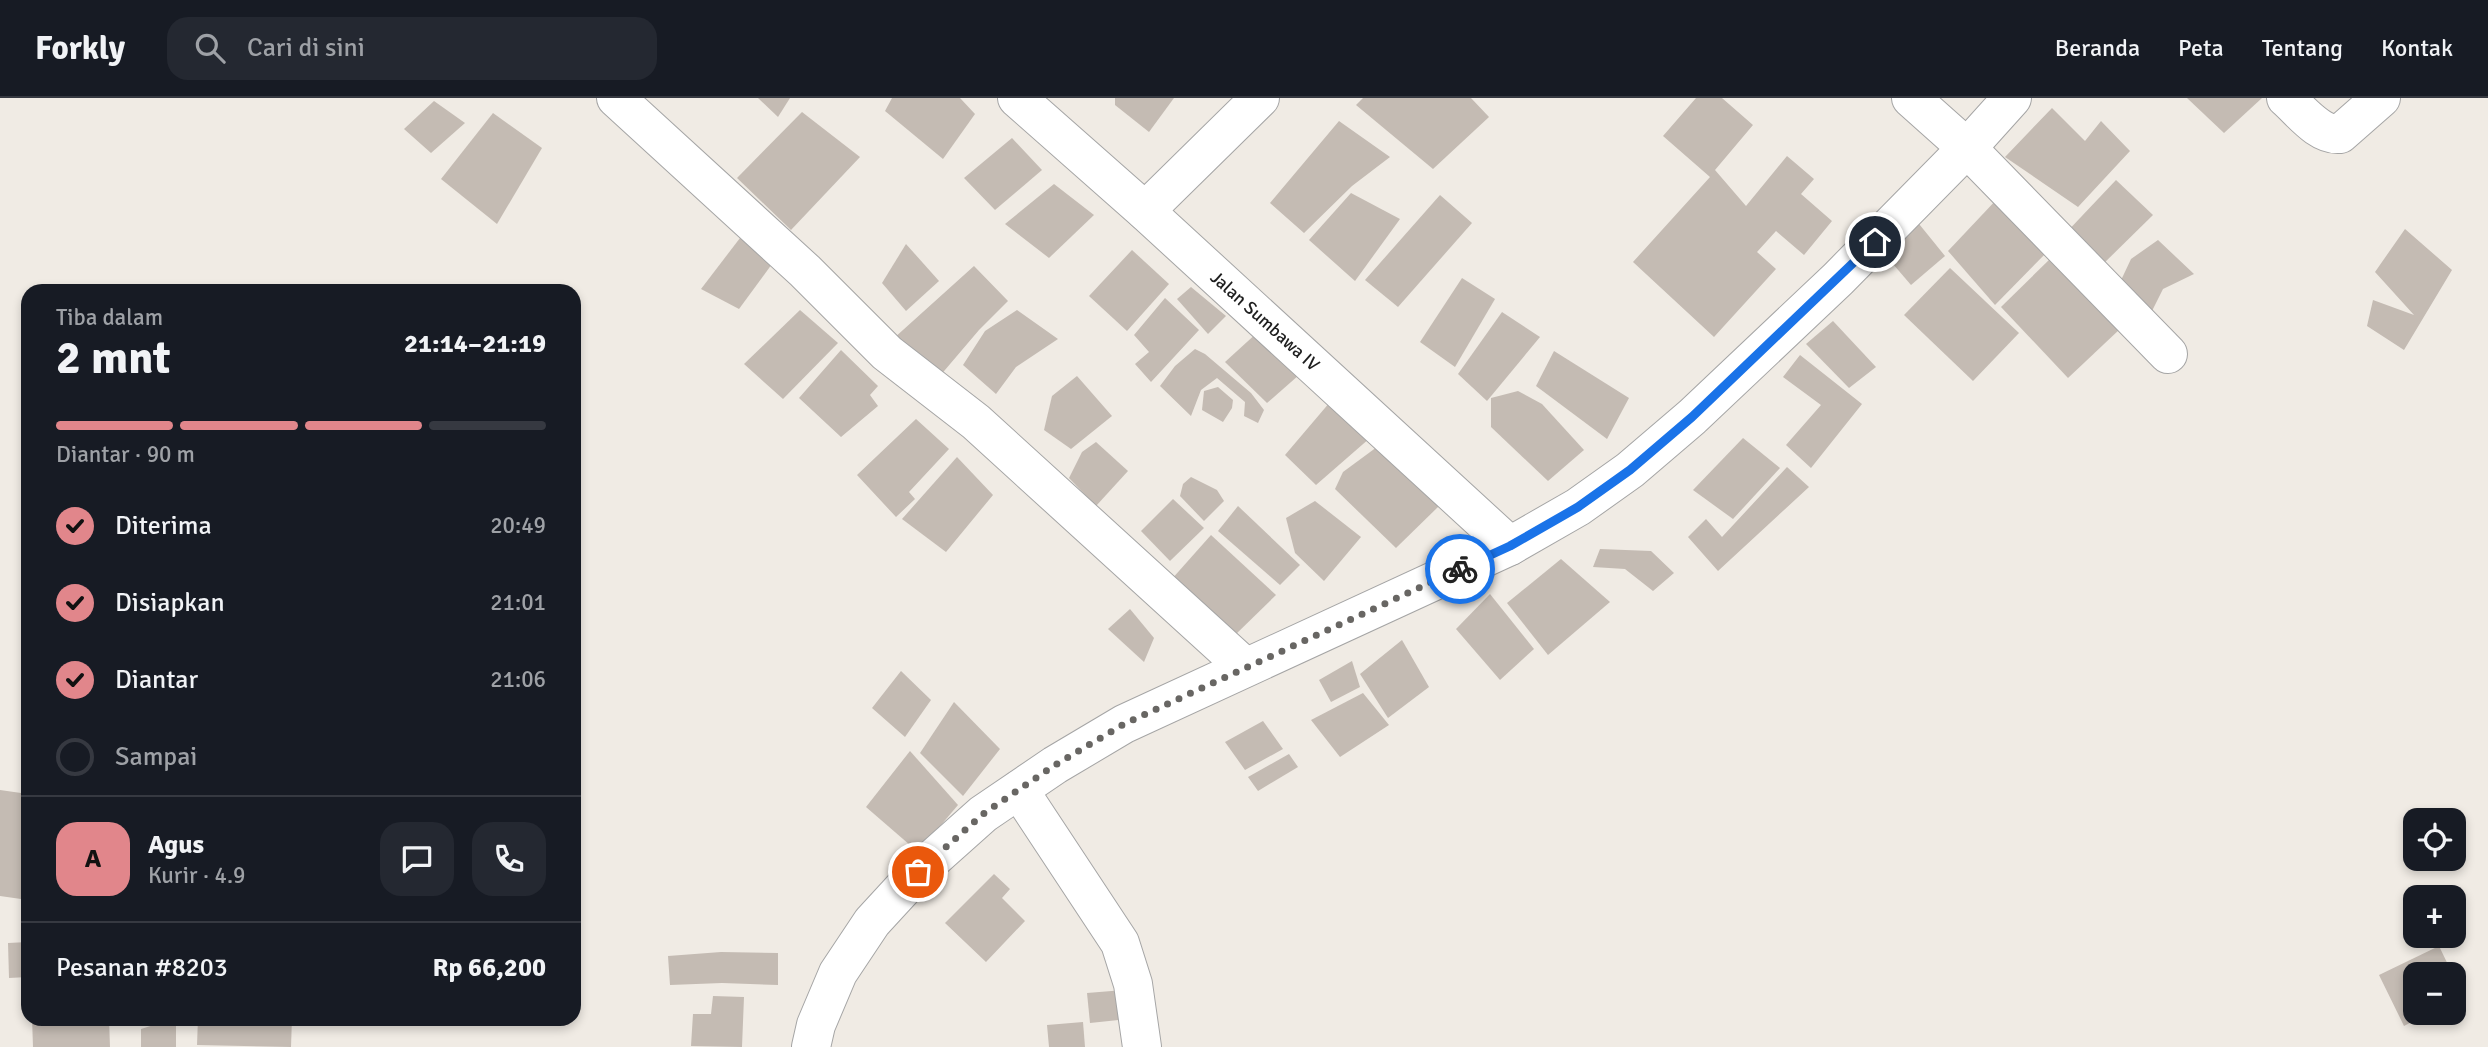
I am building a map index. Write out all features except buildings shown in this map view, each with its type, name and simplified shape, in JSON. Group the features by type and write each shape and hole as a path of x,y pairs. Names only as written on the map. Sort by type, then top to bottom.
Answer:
{"street":[{"path":"616,98 805,271 887,353 976,422 1245,667"},
{"name":"Jalan Sumbawa IV","path":"1017,98 1145,211 1510,546"},
{"path":"1145,211 1260,98"},
{"path":"1911,98 1968,148 2168,354"},
{"path":"811,1047 816,1025 838,973 873,922 918,872 983,814 1124,724 1510,546 1578,507 1630,470 1681,426 1838,279 1968,148 2012,98"},
{"path":"2286,98 2319,128 2332,135 2340,134 2382,98"},
{"path":"1019,790 1120,943 1133,984 1142,1047"}],"way so far":[{"path":"918,872 983,814 1055,765 1124,724 1460,569"}],"route":[{"path":"1460,569 1510,546 1578,507 1630,470 1692,417 1875,242"}]}
